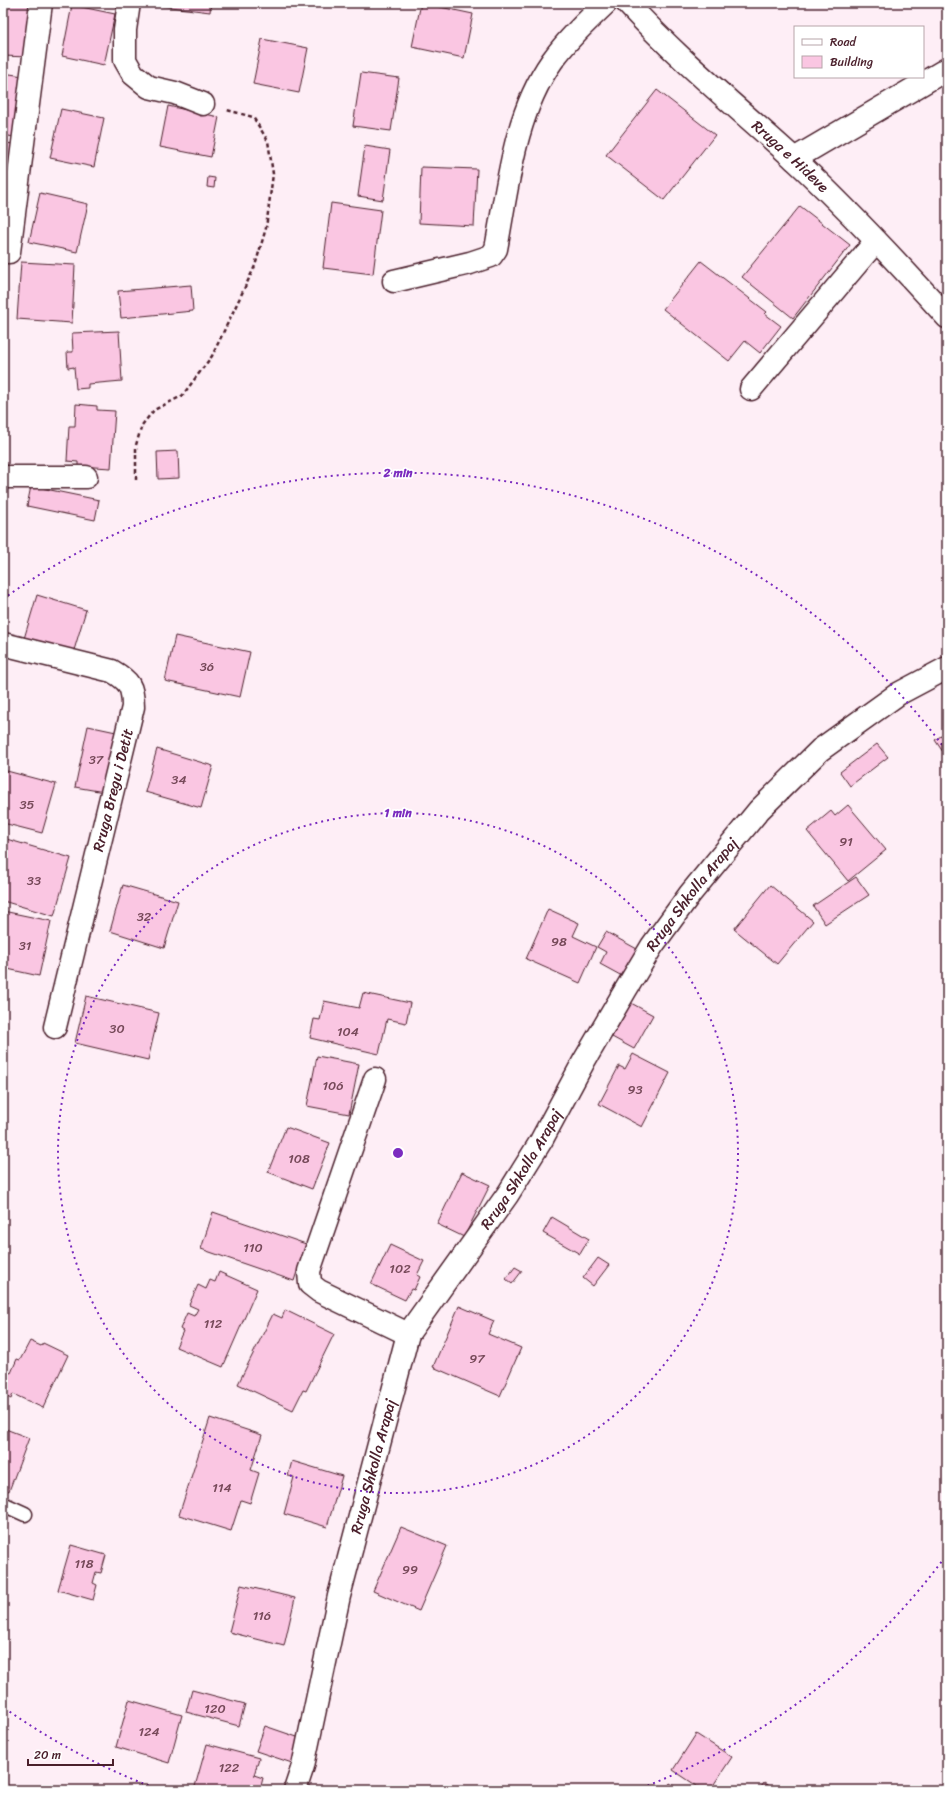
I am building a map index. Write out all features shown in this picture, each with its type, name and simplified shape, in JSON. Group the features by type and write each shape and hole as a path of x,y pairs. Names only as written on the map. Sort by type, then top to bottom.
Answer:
{"street":[{"path":"9,252 41,3"},
{"path":"129,3 125,30 125,60 133,74 149,87 175,93 203,104"},
{"path":"394,281 470,263 491,256 496,249 516,143 530,99 552,61 582,26 606,3"},
{"name":"Rruga e Hideve","path":"627,3 658,36 794,159 876,241 947,317"},
{"path":"794,159 947,69"},
{"path":"751,389 876,241"},
{"path":"3,477 86,477"},
{"name":"Rruga Bregu i Detit","path":"3,644 112,671 125,678 133,691 133,707 55,1027"},
{"name":"Rruga Shkolla Arapaj","path":"295,1790 303,1766 339,1596 408,1334 508,1194 541,1141 584,1061 652,946 690,894 759,810 820,750 898,694 947,668"},
{"path":"375,1079 309,1271 310,1284 319,1292 408,1334"}],"lane":[{"path":"3,1504 25,1514"}],"path":[{"path":"136,480 136,445 142,425 154,410 182,396 212,356 255,266 266,228 273,174 268,140 253,117 203,104"}],"building":[{"path":"3,3 31,4 28,57 3,56"},
{"path":"162,3 211,3 210,12 162,6"},
{"path":"421,3 473,14 464,58 412,47"},
{"path":"72,5 115,14 104,65 62,56"},
{"path":"262,39 308,48 299,93 253,84"},
{"path":"3,73 23,76 14,137 3,135"},
{"path":"361,73 399,78 391,131 353,126"},
{"path":"657,90 715,135 664,200 606,155"},
{"path":"168,106 219,117 211,157 160,147"},
{"path":"61,109 104,118 94,167 50,158"},
{"path":"3,143 18,144 13,189 3,188"},
{"path":"365,146 390,150 383,200 358,196"},
{"path":"421,167 477,169 474,226 419,223"},
{"path":"208,177 215,178 214,188 207,187"},
{"path":"40,193 88,204 77,252 29,242"},
{"path":"331,203 381,210 373,274 323,268"},
{"path":"800,206 850,245 793,318 742,277"},
{"path":"701,261 767,312 765,314 781,326 760,353 745,341 729,361 663,309"},
{"path":"21,262 75,265 72,323 17,319"},
{"path":"191,285 193,311 121,318 118,291"},
{"path":"119,331 122,381 88,384 88,388 76,389 74,367 68,368 67,352 73,352 72,333"},
{"path":"76,404 97,406 97,410 115,411 111,468 78,466 78,462 67,461 69,426 75,426"},
{"path":"178,451 179,478 158,479 157,452"},
{"path":"31,486 99,500 95,520 27,506"},
{"path":"37,595 86,610 72,657 23,642"},
{"path":"175,636 250,652 240,697 165,681"},
{"path":"88,726 116,732 104,792 75,787"},
{"path":"947,732 947,758 935,740"},
{"path":"877,744 888,757 850,786 840,772"},
{"path":"157,749 213,766 201,808 145,792"},
{"path":"3,770 56,784 42,833 3,823"},
{"path":"848,805 886,850 848,881 807,831 831,811 835,816"},
{"path":"3,838 71,858 54,916 3,901"},
{"path":"856,877 869,895 825,924 813,906"},
{"path":"123,885 178,901 164,948 110,931"},
{"path":"770,885 813,921 777,964 734,929"},
{"path":"548,909 579,923 573,936 596,947 580,983 526,959"},
{"path":"3,911 51,921 39,976 3,968"},
{"path":"606,932 637,949 622,976 600,964 606,952 597,947"},
{"path":"363,993 410,1003 406,1023 387,1019 379,1054 310,1038 314,1019 320,1020 324,1001 359,1008"},
{"path":"86,996 159,1013 148,1060 75,1043"},
{"path":"631,1003 653,1015 634,1049 612,1037"},
{"path":"633,1054 670,1073 642,1127 599,1104 619,1066 625,1069"},
{"path":"317,1056 359,1064 349,1114 307,1106"},
{"path":"286,1127 330,1143 312,1189 268,1172"},
{"path":"462,1172 490,1185 464,1237 437,1224"},
{"path":"213,1212 306,1244 294,1281 201,1249"},
{"path":"552,1217 589,1239 580,1254 543,1233"},
{"path":"390,1245 424,1261 417,1275 420,1277 414,1290 411,1289 405,1300 371,1284"},
{"path":"598,1258 609,1265 593,1286 583,1278"},
{"path":"515,1267 522,1271 512,1284 506,1279"},
{"path":"219,1272 257,1289 223,1367 176,1347 183,1331 180,1329 187,1313 194,1316 198,1309 189,1305 198,1285 206,1289 210,1280 215,1282"},
{"path":"459,1306 494,1321 488,1334 521,1348 500,1396 433,1367"},
{"path":"285,1310 334,1334 306,1391 303,1390 293,1410 238,1384 273,1314 282,1318"},
{"path":"30,1341 41,1346 43,1343 68,1355 43,1408 13,1394 11,1399 3,1395 3,1383 8,1372 11,1373 17,1359 20,1360"},
{"path":"210,1418 262,1435 251,1470 259,1473 250,1503 241,1500 231,1531 179,1515"},
{"path":"3,1428 29,1438 9,1491 3,1489"},
{"path":"292,1461 342,1476 327,1527 284,1514 294,1477 288,1476"},
{"path":"401,1527 447,1546 419,1611 373,1591"},
{"path":"71,1545 106,1555 101,1573 96,1572 93,1583 97,1585 93,1600 58,1590"},
{"path":"241,1585 295,1598 284,1646 229,1632"},
{"path":"192,1690 245,1704 239,1726 186,1712"},
{"path":"129,1700 182,1715 169,1763 116,1747"},
{"path":"265,1726 300,1738 292,1763 256,1751"},
{"path":"696,1734 732,1757 710,1790 703,1790 673,1770"},
{"path":"207,1744 259,1758 254,1775 263,1778 260,1790 251,1787 251,1790 194,1790"},
{"path":"670,1783 681,1790 666,1790"},
{"path":"764,1783 775,1790 759,1790"}]}
